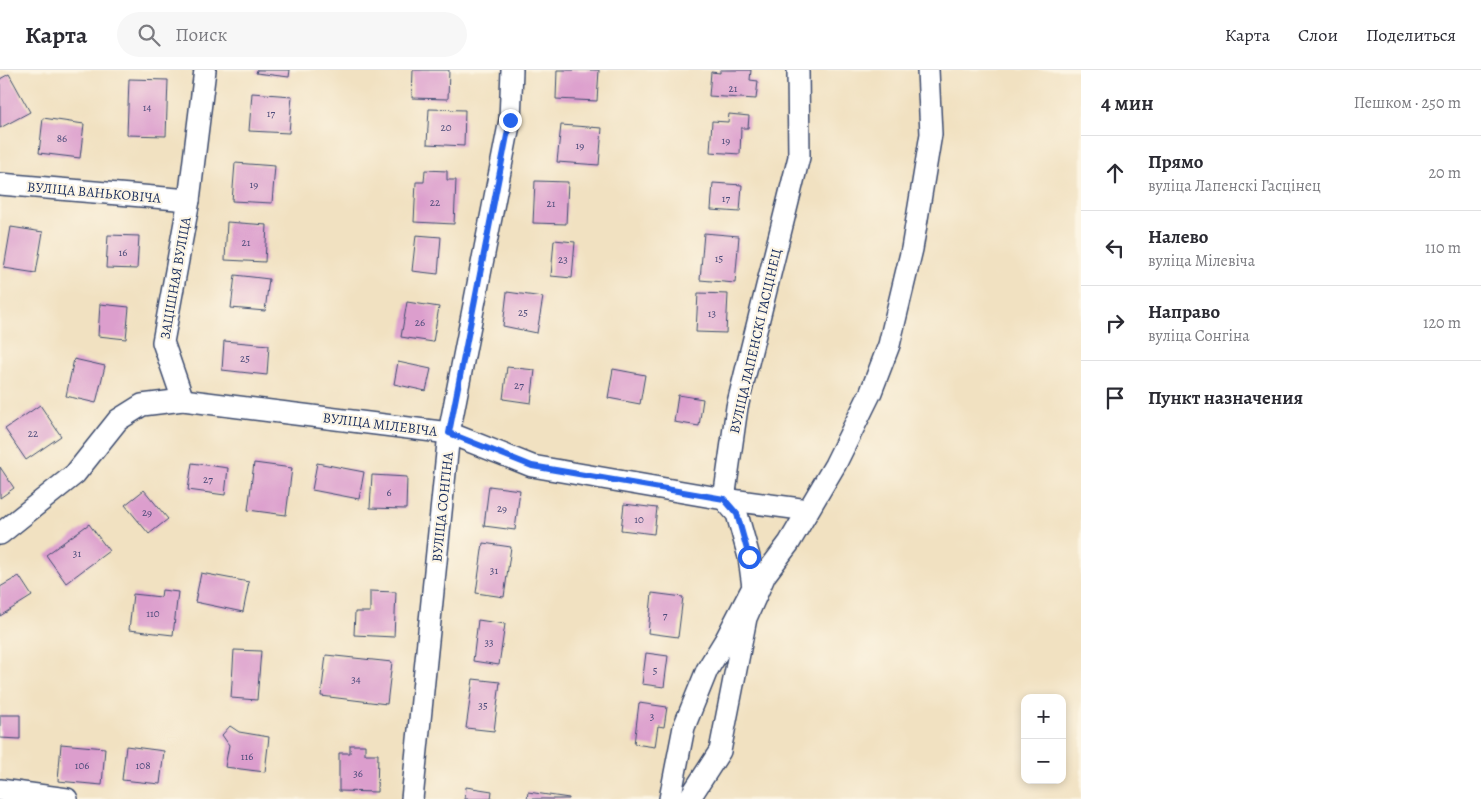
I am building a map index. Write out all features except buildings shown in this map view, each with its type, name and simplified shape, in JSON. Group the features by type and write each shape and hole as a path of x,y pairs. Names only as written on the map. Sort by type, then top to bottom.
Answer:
{"street":[{"name":"ЗАЦІШНАЯ ВУЛІЦА","path":"183,400 163,342 189,200 205,70"},
{"name":"ВУЛІЦА СОНГІНА","path":"412,799 449,433 510,120 512,70"},
{"name":"ВУЛІЦА ЛАПЕНСКІ ГАСЦІНЕЦ","path":"724,499 737,407 799,157 798,70"},
{"path":"690,799 720,750 746,618 765,575 789,543 835,465 871,392 889,345 912,249 931,134 928,70"},
{"name":"ВУЛІЦА ВАНЬКОВІЧА","path":"0,184 189,200"},
{"name":"ВУЛІЦА МІЛЕВІЧА","path":"183,400 449,433 532,466 724,499 808,510"},
{"path":"0,534 75,474 118,420 142,405 183,400"},
{"path":"670,799 684,727 707,670 753,588 749,557 737,514 724,499"},
{"path":"0,790 68,799"}],"route":[{"path":"510,120 449,433 532,466 724,499 737,514 749,557"}]}
